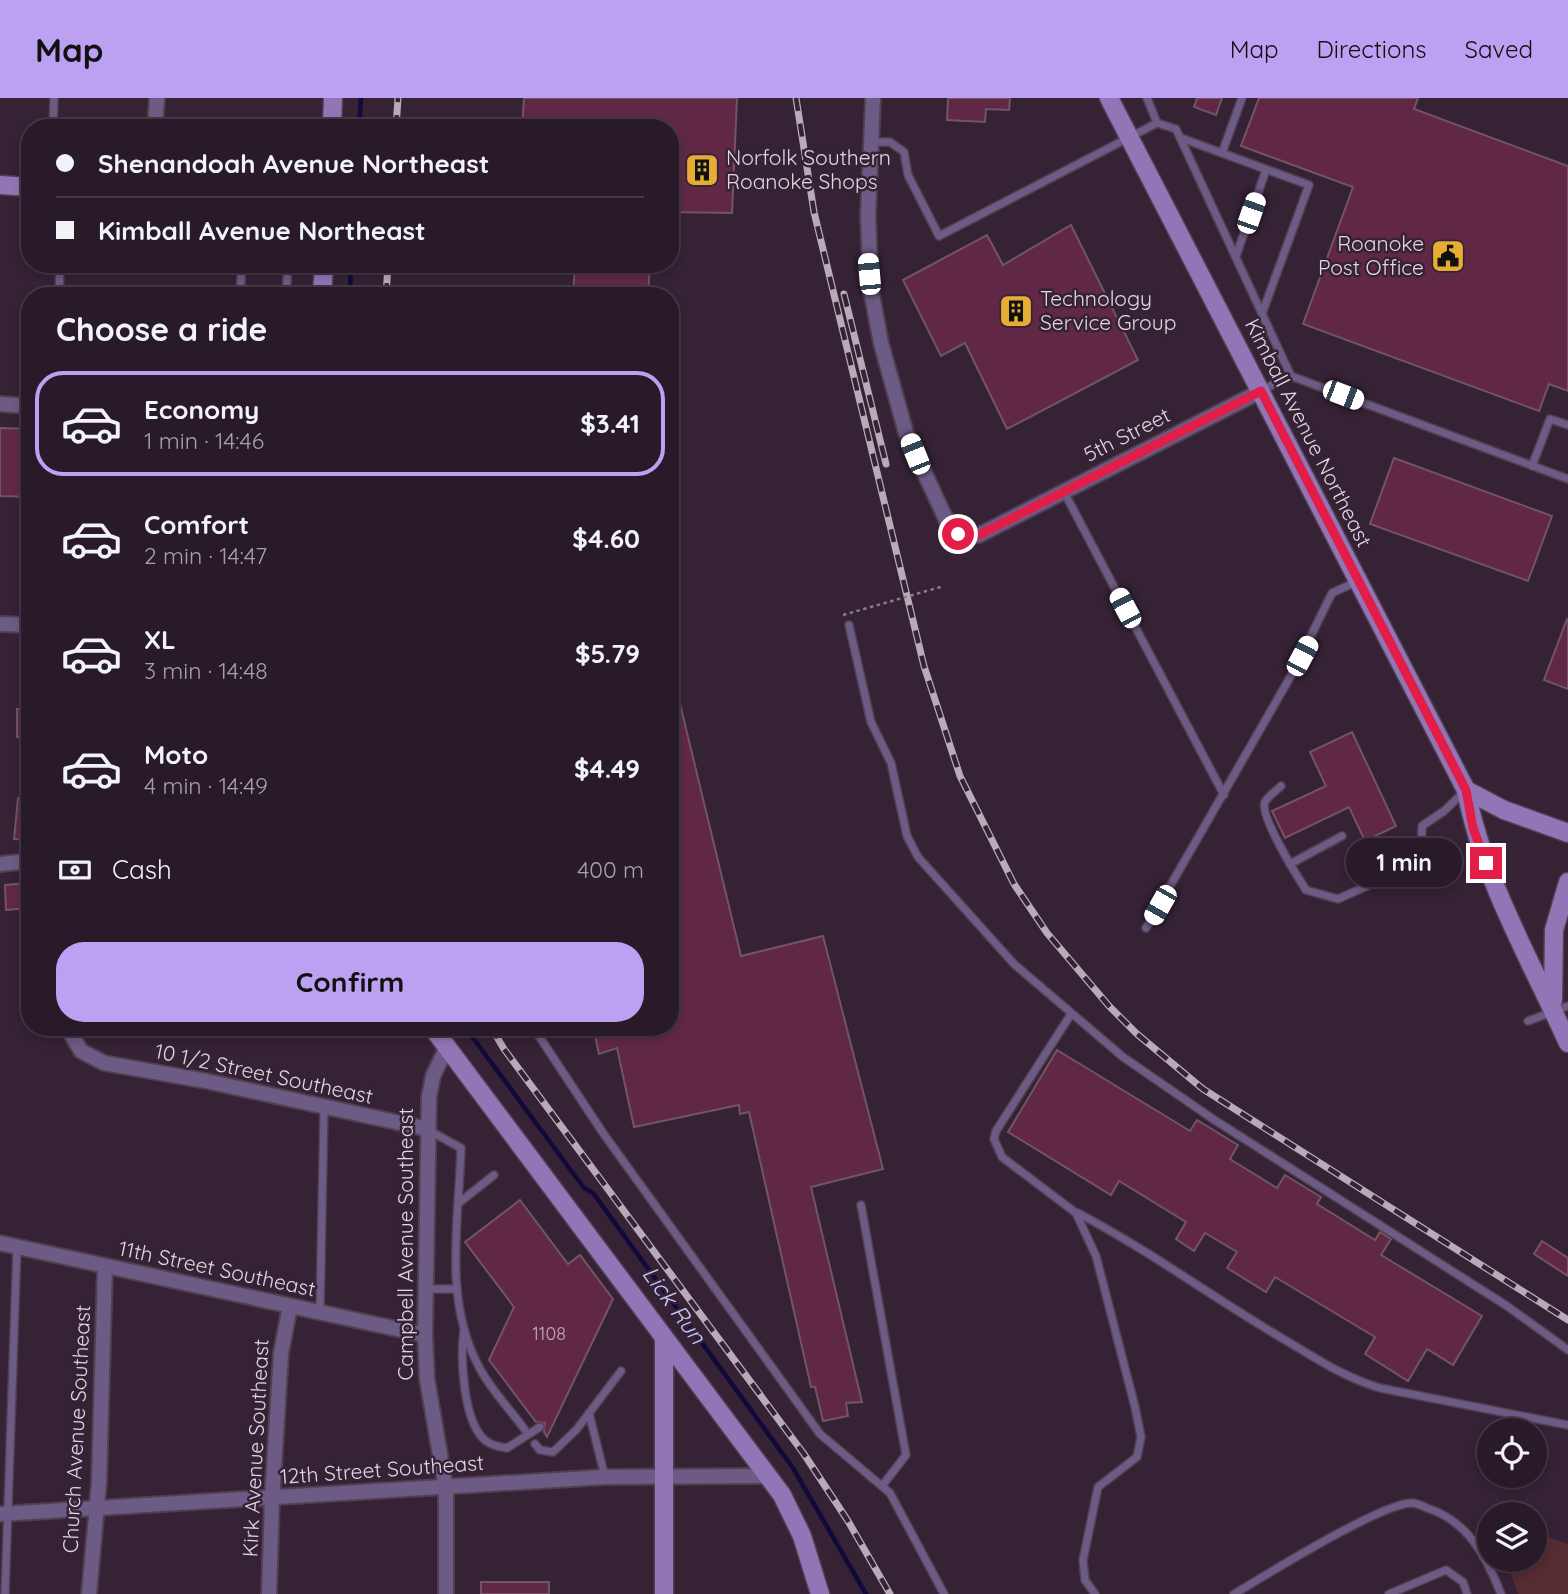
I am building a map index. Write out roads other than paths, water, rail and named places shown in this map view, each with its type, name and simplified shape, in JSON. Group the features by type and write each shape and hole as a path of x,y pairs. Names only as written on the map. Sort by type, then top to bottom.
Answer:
{"main road":[{"path":"332,119 333,98"},
{"name":"Kimball Avenue Northeast","path":"1109,98 1466,790 1473,828 1486,863 1561,1008 1568,1043"},
{"path":"0,186 21,187"},
{"path":"1466,790 1504,810 1568,833"},
{"path":"1561,1008 1554,930 1567,893"},
{"path":"439,1036 768,1476 796,1521 820,1594"},
{"path":"664,1340 664,1594"}],"street":[{"path":"156,119 157,98"},
{"path":"870,141 873,98"},
{"name":"5th Street","path":"870,141 868,257 871,290 906,433 950,528 967,536 979,535 1261,391"},
{"path":"0,404 21,405"},
{"path":"0,624 21,625"},
{"path":"0,864 21,862"},
{"name":"10 1/2 Street Southeast","path":"72,1036 81,1051 104,1063 428,1129"},
{"name":"Campbell Avenue Southeast","path":"446,1594 446,1489 427,1378 425,1289 428,1129 433,1076 447,1047"},
{"name":"11th Street Southeast","path":"0,1244 425,1335"},
{"name":"Church Avenue Southeast","path":"89,1594 97,1509 105,1266"},
{"name":"Kirk Avenue Southeast","path":"269,1594 281,1353 290,1306"},
{"name":"12th Street Southeast","path":"4,1514 446,1489 475,1484 605,1477 768,1476"}],"lane":[{"path":"53,119 54,98"},
{"path":"1147,98 1157,123"},
{"path":"1150,107 1152,98"},
{"path":"1222,153 1242,98"},
{"path":"870,141 890,142 904,152 908,175 939,236 1157,123 1175,129 1263,311 1291,376 1568,479"},
{"path":"1180,138 1309,185 1263,311"},
{"path":"1236,256 1266,170"},
{"path":"1261,391 1291,376"},
{"path":"1532,466 1550,419 1568,425"},
{"path":"1064,491 1224,795"},
{"path":"1146,928 1315,632 1332,593 1358,580"},
{"path":"849,625 871,722 891,763 907,836 918,858 1014,964 1123,1057 1213,1119 1507,1306 1568,1350"},
{"path":"1280,786 1265,801 1264,811 1306,890 1329,899 1349,896 1421,862 1422,826 1444,811 1466,790"},
{"path":"1290,864 1342,836"},
{"path":"1528,1021 1561,1008"},
{"path":"1071,1014 996,1131 994,1139 1002,1157 1071,1210 1083,1223 1096,1256 1140,1437 1137,1457 1103,1481 1098,1488 1083,1560 1085,1580 1095,1594"},
{"path":"539,1036 603,1133 820,1434 890,1493 944,1594"},
{"path":"320,1312 324,1107"},
{"path":"428,1129 461,1148 460,1202 454,1242 457,1289 478,1366 525,1430"},
{"path":"460,1202 494,1175"},
{"path":"861,1205 906,1455 882,1486"},
{"path":"1071,1210 1121,1236 1237,1311 1353,1380 1380,1388 1568,1425"},
{"path":"5,1594 4,1514 17,1247"},
{"path":"425,1289 457,1289"},
{"path":"465,1323 461,1347 467,1399 478,1433 488,1443 507,1448 540,1427"},
{"path":"535,1444 540,1450 553,1452 589,1413 621,1371"},
{"path":"589,1413 605,1477"},
{"path":"1234,1594 1379,1513 1412,1503 1437,1511 1461,1525 1481,1550 1501,1594"},
{"path":"1389,1594 1446,1570 1463,1582 1467,1594"}],"waterway":[{"name":"Lick Run","path":"360,119 361,98"},
{"name":"Lick Run","path":"350,287 351,273"},
{"name":"Lick Run","path":"472,1036 584,1188 593,1193 793,1468 866,1594"}],"railway":[{"path":"397,119 398,98"},
{"path":"796,98 814,212 924,666 960,776 1014,884 1047,933 1109,1006 1137,1034 1203,1089 1568,1320"},
{"path":"387,273 387,287"},
{"path":"844,294 886,464"},
{"path":"496,1036 804,1454 848,1521 890,1594"}],"place":[{"name":"Norfolk Southern Roanoke Shops","path":"702,170"},
{"name":"Roanoke Post Office","path":"1448,256"},
{"name":"Technology Service Group","path":"1016,311"}]}
